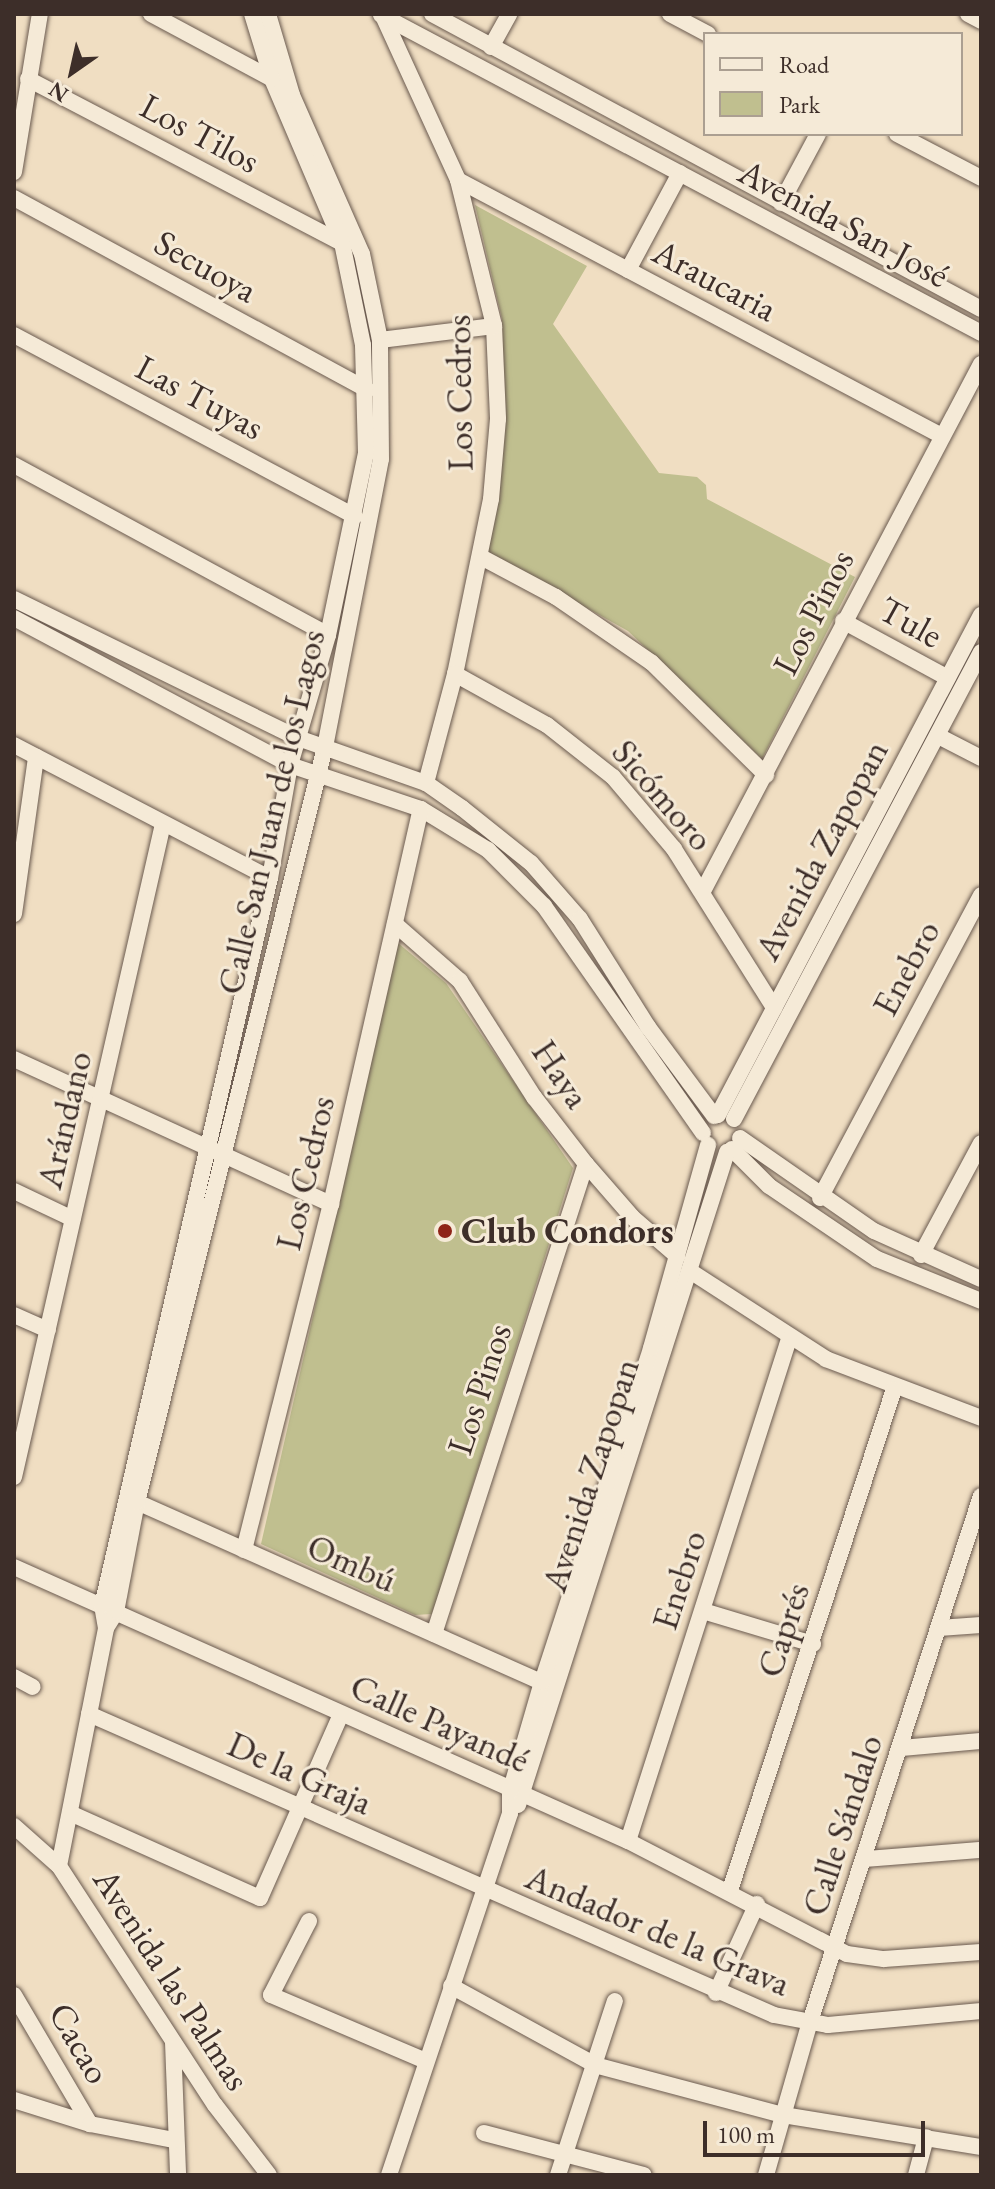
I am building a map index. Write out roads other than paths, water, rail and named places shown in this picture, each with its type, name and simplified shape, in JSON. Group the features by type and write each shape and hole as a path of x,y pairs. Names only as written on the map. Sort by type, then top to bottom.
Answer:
{"street":[{"path":"14,172 40,14"},
{"path":"151,14 272,79"},
{"name":"Calle San Juan de los Lagos","path":"109,1609 137,1502 216,1153 290,765 328,635 366,453 367,390 358,307 342,243 272,79 252,14"},
{"name":"Calle San Juan de los Lagos","path":"59,1866 109,1609 216,1153 325,747 381,459 380,340 362,254 292,95 268,14"},
{"name":"Avenida San José","path":"432,14 981,309"},
{"path":"491,47 509,14"},
{"path":"670,14 704,32"},
{"path":"968,14 981,21"},
{"name":"Avenida San José","path":"381,15 981,333"},
{"name":"Los Cedros","path":"381,15 458,180 494,326 497,449 481,557 455,674 426,783"},
{"name":"Los Tilos","path":"28,79 342,243"},
{"path":"571,114 580,95"},
{"path":"781,203 817,136"},
{"path":"901,136 981,178"},
{"path":"628,270 680,173"},
{"name":"Araucaria","path":"458,180 942,436"},
{"name":"Secuoya","path":"14,198 367,390"},
{"path":"380,340 494,326"},
{"name":"Las Tuyas","path":"14,335 355,516"},
{"name":"Los Pinos","path":"703,891 981,364"},
{"path":"14,465 328,635"},
{"path":"481,557 556,597 652,663 766,775"},
{"path":"14,599 298,738 426,783 495,833 557,891 722,1117 733,1146 769,1186 877,1259 981,1301"},
{"name":"Avenida Zapopan","path":"722,1117 774,1008 981,615"},
{"path":"14,618 290,765 421,809 488,850 544,906 705,1139 733,1146 921,1255 981,1279"},
{"name":"Tule","path":"843,621 948,678"},
{"name":"Avenida Zapopan","path":"516,1794 542,1682 677,1256 705,1139 722,1117 938,736 981,652"},
{"name":"Sicómoro","path":"455,674 547,725 613,777 647,813 703,891 774,1008"},
{"path":"938,736 981,758"},
{"path":"14,745 270,878"},
{"path":"14,914 36,757"},
{"name":"Los Cedros","path":"244,1550 331,1204 421,809"},
{"name":"Arándano","path":"14,1477 18,1444 48,1330 163,824"},
{"name":"Enebro","path":"820,1198 981,895"},
{"name":"Haya","path":"395,924 460,981 534,1097 586,1164 632,1217 677,1256"},
{"path":"14,1059 331,1204"},
{"path":"921,1255 977,1161 981,1143"},
{"name":"Avenida Zapopan","path":"389,2175 733,1146"},
{"name":"Los Pinos","path":"434,1634 586,1164"},
{"path":"14,1191 73,1219"},
{"path":"690,1271 789,1339 894,1389 981,1418"},
{"path":"14,1315 48,1330"},
{"name":"Enebro","path":"628,1841 789,1339"},
{"name":"Caprés","path":"730,1890 894,1389"},
{"name":"Calle Sándalo","path":"766,2175 809,2025 866,1859 981,1496"},
{"name":"Ombú","path":"137,1502 542,1682"},
{"name":"Calle Payandé","path":"14,1567 516,1794 628,1841 730,1890 835,1947 876,1959 981,1952"},
{"path":"703,1611 813,1644"},
{"path":"939,1628 981,1625"},
{"path":"14,1677 33,1687"},
{"name":"De la Graja","path":"89,1714 484,1891"},
{"path":"70,1813 260,1898 341,1714"},
{"path":"901,1748 981,1741"},
{"name":"Avenida las Palmas","path":"14,1826 59,1866 173,2042 269,2175"},
{"path":"866,1859 981,1850"},
{"name":"Andador de la Grava","path":"484,1891 716,1993 809,2025"},
{"path":"716,1993 757,1904"},
{"path":"309,1921 271,1995 426,2061"},
{"path":"451,1986 595,2065 783,2115 981,2147"},
{"name":"Cacao","path":"14,1995 90,2124"},
{"path":"558,2175 615,2001"},
{"path":"809,2025 981,2011"},
{"path":"173,2042 174,2140 178,2175"},
{"path":"14,2100 90,2124 174,2140"},
{"path":"484,2133 644,2175"},
{"path":"916,2175 926,2137"}],"place":[{"name":"Club Condors","path":"445,1231"}]}
